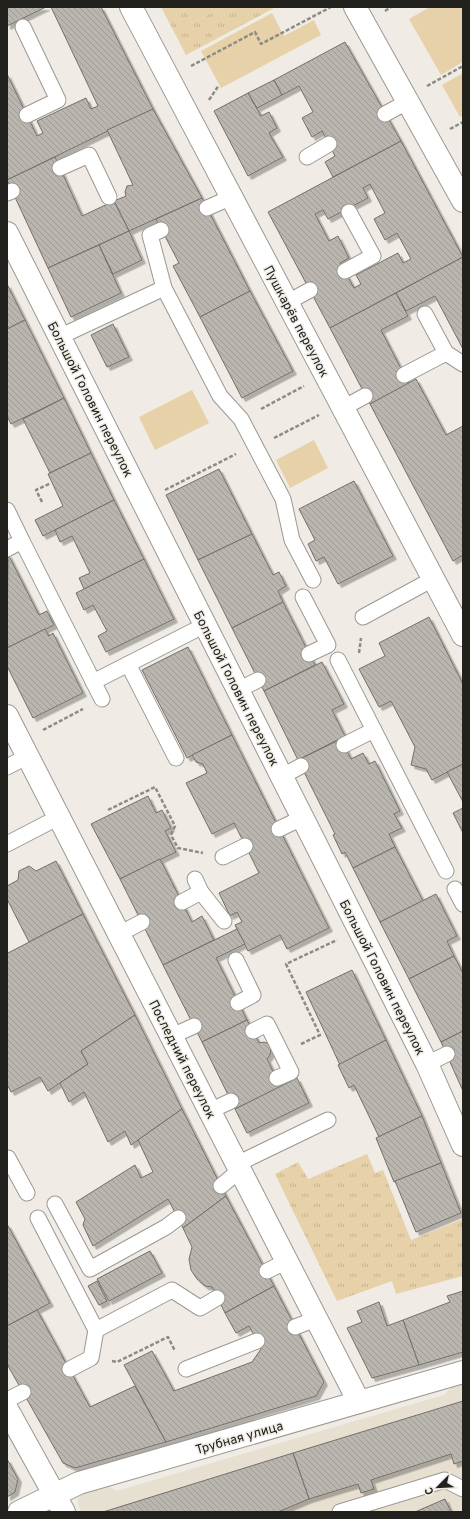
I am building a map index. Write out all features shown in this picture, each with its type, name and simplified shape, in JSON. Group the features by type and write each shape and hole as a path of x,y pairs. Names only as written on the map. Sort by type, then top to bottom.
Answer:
{"street":[{"name":"Пушкарёв переулок","path":"131,7 288,302 333,410 433,579 463,635"},
{"path":"355,7 414,96 463,201"},
{"name":"Большой Головин переулок","path":"7,233 12,254 59,337 238,690 426,1064 463,1145"},
{"name":"Последний переулок","path":"7,716 359,1402"},
{"name":"Трубная улица","path":"19,1512 59,1503 79,1483 463,1372"},
{"path":"8,1410 59,1503"}],"lane":[{"path":"23,27 58,100 27,115"},
{"path":"386,114 414,96"},
{"path":"307,157 329,144"},
{"path":"60,168 89,155 109,197"},
{"path":"207,208 232,197"},
{"path":"344,271 373,256 349,212"},
{"path":"161,230 150,235 164,288 220,396 241,419 283,499 292,540 313,580"},
{"path":"59,337 164,288"},
{"path":"288,302 310,290"},
{"path":"425,314 446,353 463,364"},
{"path":"404,375 446,353"},
{"path":"333,410 365,396"},
{"path":"7,510 102,700"},
{"path":"7,549 22,541"},
{"path":"362,617 433,579"},
{"path":"304,597 328,645 309,654"},
{"path":"93,682 205,625"},
{"path":"338,660 446,871"},
{"path":"128,664 176,758"},
{"path":"238,690 258,680"},
{"path":"344,745 374,730"},
{"path":"7,767 28,756"},
{"path":"282,777 301,766"},
{"path":"7,844 59,817"},
{"path":"279,829 302,818"},
{"path":"224,856 245,846"},
{"path":"182,902 198,886 224,921"},
{"path":"455,889 463,904"},
{"path":"119,934 142,922"},
{"path":"236,960 254,995 238,1003"},
{"path":"253,1031 267,1024 290,1072 276,1078"},
{"path":"172,1036 194,1026"},
{"path":"426,1064 447,1054"},
{"path":"210,1111 231,1101"},
{"path":"221,1186 239,1167 328,1120"},
{"path":"7,1157 27,1193"},
{"path":"55,1204 90,1268 166,1227 178,1218"},
{"path":"38,1218 96,1330 91,1358 70,1369"},
{"path":"267,1271 287,1261"},
{"path":"96,1330 172,1290 200,1308 217,1298"},
{"path":"295,1327 316,1319"},
{"path":"186,1369 257,1342"},
{"path":"8,1410 23,1392"},
{"path":"340,1512 446,1480 463,1489"}],"path":[{"path":"186,69 255,32 261,44 331,7"},
{"path":"414,96 463,66"},
{"path":"206,106 219,85"},
{"path":"445,131 463,122"},
{"path":"241,419 308,384"},
{"path":"160,493 255,446 333,410"},
{"path":"42,502 36,490 51,483"},
{"path":"362,617 359,653 362,660"},
{"path":"42,730 102,700"},
{"path":"108,810 154,787 174,826 171,835 178,848 224,856"},
{"path":"302,1044 320,1035 286,964 342,938"},
{"path":"91,1358 117,1362 168,1337 186,1369"}],"shaded area":[{"path":"463,1381 463,1512 81,1512 78,1504 78,1499 82,1493 106,1485 116,1491 444,1395 455,1383"}],"green space":[{"path":"161,7 184,7 192,23 222,7 276,7 186,55"},
{"path":"184,7 222,7 192,23"},
{"path":"430,7 463,7 463,62 441,75 409,19"},
{"path":"272,13 284,36 314,20 321,35 221,88 201,51"},
{"path":"463,73 463,115 460,117 442,85"},
{"path":"192,390 209,423 155,450 139,417"},
{"path":"314,440 328,468 290,488 276,460"},
{"path":"367,1154 375,1173 383,1170 411,1240 463,1219 463,1276 396,1294 392,1281 337,1301 275,1174 298,1162 308,1179"}],"building":[{"path":"7,7 46,7 7,26"},
{"path":"51,7 101,7 153,109 7,180 7,74 37,136 43,133 37,121 86,98 91,109 98,106"},
{"path":"345,42 401,141 333,177 325,162 335,156 322,131 312,137 302,118 313,112 299,86 282,95 274,80"},
{"path":"274,80 282,95 257,108 248,93"},
{"path":"248,93 261,116 269,112 277,128 269,133 283,157 248,176 214,111"},
{"path":"153,109 202,198 129,231 114,201 126,196 125,192 127,186 133,185 107,130"},
{"path":"401,141 463,257 330,328 268,212","holes":["370,184 385,213 374,219 385,240 397,233 411,259 403,263 398,253 356,275 361,284 354,288 340,263 349,258 338,236 329,241 315,214 323,210 328,219 368,198 363,188"]},
{"path":"55,157 82,216 114,201 129,231 48,268 7,180"},
{"path":"202,198 250,291 200,317 173,266 179,263 156,219"},
{"path":"129,231 142,260 113,274 99,245"},
{"path":"99,245 121,293 71,317 48,268"},
{"path":"463,257 463,349 435,296 406,311 396,293"},
{"path":"7,284 25,320 7,329"},
{"path":"250,291 293,371 242,398 200,317"},
{"path":"396,293 408,316 381,330 409,384 370,404 330,328"},
{"path":"25,320 64,398 11,424 7,416 7,329"},
{"path":"113,324 129,357 107,367 91,335"},
{"path":"416,379 446,435 463,426 463,555 453,561 370,404"},
{"path":"64,398 91,453 50,473 23,419"},
{"path":"91,453 114,500 43,536 35,520 63,506 48,474"},
{"path":"219,469 252,534 198,560 166,495"},
{"path":"354,481 393,556 338,584 324,557 316,561 308,544 315,540 299,509"},
{"path":"114,500 144,559 84,589 79,578 90,573 72,536 60,542 55,530"},
{"path":"252,534 273,575 279,572 286,586 278,591 283,602 232,628 198,560"},
{"path":"8,554 39,615 47,611 54,625 7,648"},
{"path":"144,559 174,619 106,652 98,636 107,631 93,605 84,610 76,593"},
{"path":"283,602 315,665 264,691 232,628"},
{"path":"429,617 463,684 463,764 432,780 426,769 411,765 415,747 391,701 379,707 359,669 385,656 379,643"},
{"path":"45,629 49,636 53,633 83,693 33,718 7,666 7,648"},
{"path":"188,647 232,735 187,758 142,670"},
{"path":"322,662 344,704 332,710 345,736 298,760 264,691"},
{"path":"232,735 329,928 287,949 280,935 248,951 235,925 242,922 237,912 230,916 219,893 259,873 234,823 212,834 186,783 207,773 203,764 196,762 192,755"},
{"path":"341,739 351,759 363,753 369,764 375,761 400,811 394,814 402,828 389,834 395,847 353,868 345,852 342,854 333,835 335,834 298,760"},
{"path":"463,764 463,802 447,772"},
{"path":"148,796 156,813 162,810 171,828 165,831 176,852 120,879 91,824"},
{"path":"463,808 463,833 453,813"},
{"path":"395,847 423,901 380,922 353,868"},
{"path":"160,859 192,922 202,916 214,940 163,965 120,879"},
{"path":"56,861 83,914 29,942 7,899 7,886 18,880 19,871 29,866 36,871"},
{"path":"436,894 457,936 447,941 454,956 409,979 380,922"},
{"path":"83,914 135,1015 81,1051 88,1064 48,1091 40,1077 11,1092 7,1084 7,951 8,953"},
{"path":"237,929 245,944 216,958 247,1020 202,1042 163,965"},
{"path":"454,956 463,973 463,1031 441,1042 409,979"},
{"path":"352,970 386,1040 340,1065 306,992"},
{"path":"135,1015 182,1109 131,1145 125,1131 108,1142 84,1092 69,1102 60,1083 88,1064 81,1051"},
{"path":"247,1020 259,1043 264,1042 269,1044 271,1050 267,1059 281,1087 235,1109 202,1042"},
{"path":"463,1031 463,1091 441,1042"},
{"path":"386,1040 422,1116 379,1137 354,1085 349,1088 338,1065"},
{"path":"297,1078 309,1103 247,1133 235,1109"},
{"path":"182,1109 226,1196 183,1228 168,1199 93,1246 83,1225 85,1219 76,1202 135,1165 141,1178 153,1172 138,1140"},
{"path":"422,1116 441,1163 394,1182 376,1138"},
{"path":"441,1163 461,1213 416,1232 395,1181"},
{"path":"226,1196 274,1286 225,1313 212,1287 205,1286 197,1279 191,1270 189,1259 192,1247 183,1228"},
{"path":"7,1224 50,1303 7,1326"},
{"path":"150,1251 162,1273 109,1301 97,1279"},
{"path":"97,1281 107,1301 99,1305 88,1286"},
{"path":"274,1286 324,1382 316,1396 166,1442 124,1365 152,1351 174,1391 252,1362 261,1349 249,1326 236,1333 225,1313"},
{"path":"463,1291 463,1352 419,1365 403,1320 450,1302 447,1296"},
{"path":"379,1302 387,1326 403,1320 419,1365 372,1378 347,1328 362,1322 357,1311"},
{"path":"37,1310 90,1407 135,1386 166,1442 75,1468 63,1463 7,1364 7,1326"},
{"path":"463,1401 463,1461 454,1464 451,1454 371,1480 374,1489 361,1493 358,1484 309,1499 293,1453"},
{"path":"293,1453 309,1499 278,1512 103,1512"},
{"path":"7,1459 18,1479 15,1492 7,1497"},
{"path":"445,1499 451,1512 415,1512"}]}
